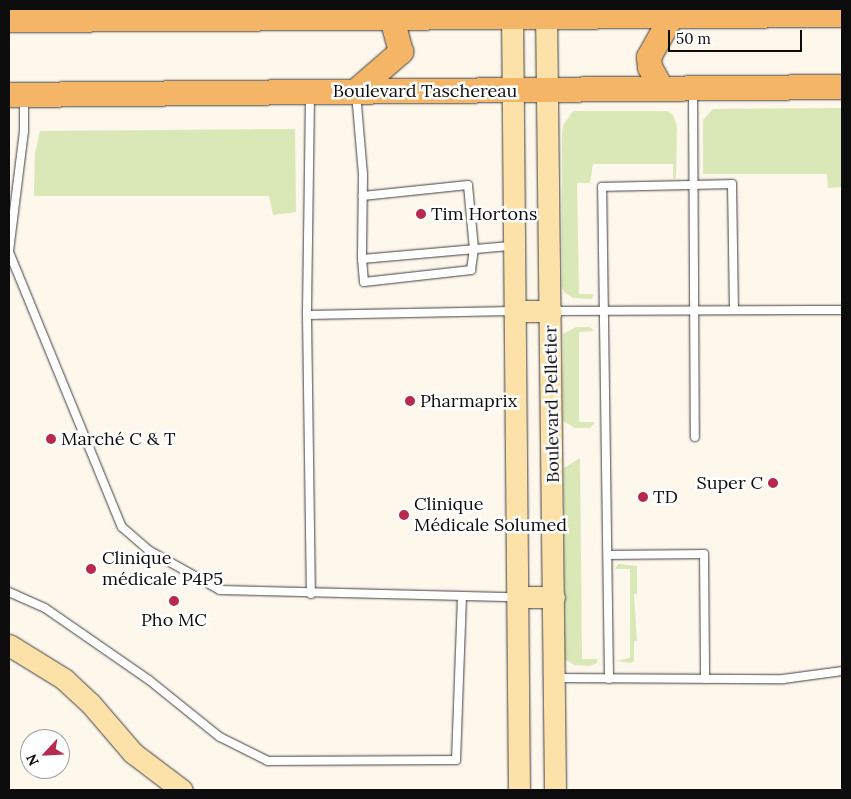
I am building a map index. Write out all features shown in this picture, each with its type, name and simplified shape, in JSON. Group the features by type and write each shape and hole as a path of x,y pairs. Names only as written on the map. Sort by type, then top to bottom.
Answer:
{"main road":[{"path":"9,20 392,18 546,13 672,16 842,15"},
{"path":"662,89 650,67 649,57 672,16"},
{"path":"356,91 401,52 392,18"},
{"name":"Boulevard Taschereau","path":"16,95 842,87"}],"street":[{"name":"Boulevard Pelletier","path":"546,13 552,311 555,790"},
{"name":"Boulevard Pelletier","path":"512,14 519,790"},
{"path":"514,311 552,311"},
{"path":"518,597 554,597"},
{"path":"9,645 64,679 90,703 133,753 182,790"}],"lane":[{"path":"693,89 695,437"},
{"path":"310,91 308,315 311,594"},
{"path":"356,91 363,196 362,259 364,282 471,270 474,249 468,185 363,196"},
{"path":"16,95 24,131 10,222 10,252 122,527 150,551 220,590 311,594 444,594 462,598 518,597"},
{"path":"609,679 602,187 677,187 693,184 732,184 734,310"},
{"path":"362,259 515,246"},
{"path":"552,311 842,310"},
{"path":"308,315 514,311"},
{"path":"608,555 704,554 705,679"},
{"path":"9,592 45,608 149,680 220,737 268,760 456,760 462,598"},
{"path":"555,678 796,679 842,671"}],"green space":[{"path":"842,108 842,187 828,188 827,174 703,174 703,120 713,109"},
{"path":"573,111 667,111 673,115 677,126 676,178 673,179 673,164 593,164 590,183 577,183 579,294 594,294 592,299 573,298 564,292 562,286 562,134 563,126"},
{"path":"295,129 296,212 273,215 269,196 34,196 35,153 40,131"},
{"path":"576,327 590,327 594,331 579,332 579,422 595,422 590,428 575,428 563,421 563,334"},
{"path":"580,458 582,659 598,659 596,664 589,666 574,665 565,659 564,468"},
{"path":"618,564 637,566 637,594 634,594 637,641 634,641 634,661 631,663 616,661 630,658 630,569 615,569"}],"place":[{"name":"Tim Hortons","path":"421,214"},
{"name":"Pharmaprix","path":"410,401"},
{"name":"Marché C & T","path":"51,439"},
{"name":"Super C","path":"773,483"},
{"name":"TD","path":"643,497"},
{"name":"Clinique Médicale Solumed","path":"404,515"},
{"name":"Clinique médicale P4P5","path":"91,569"},
{"name":"Pho MC","path":"174,601"}]}
